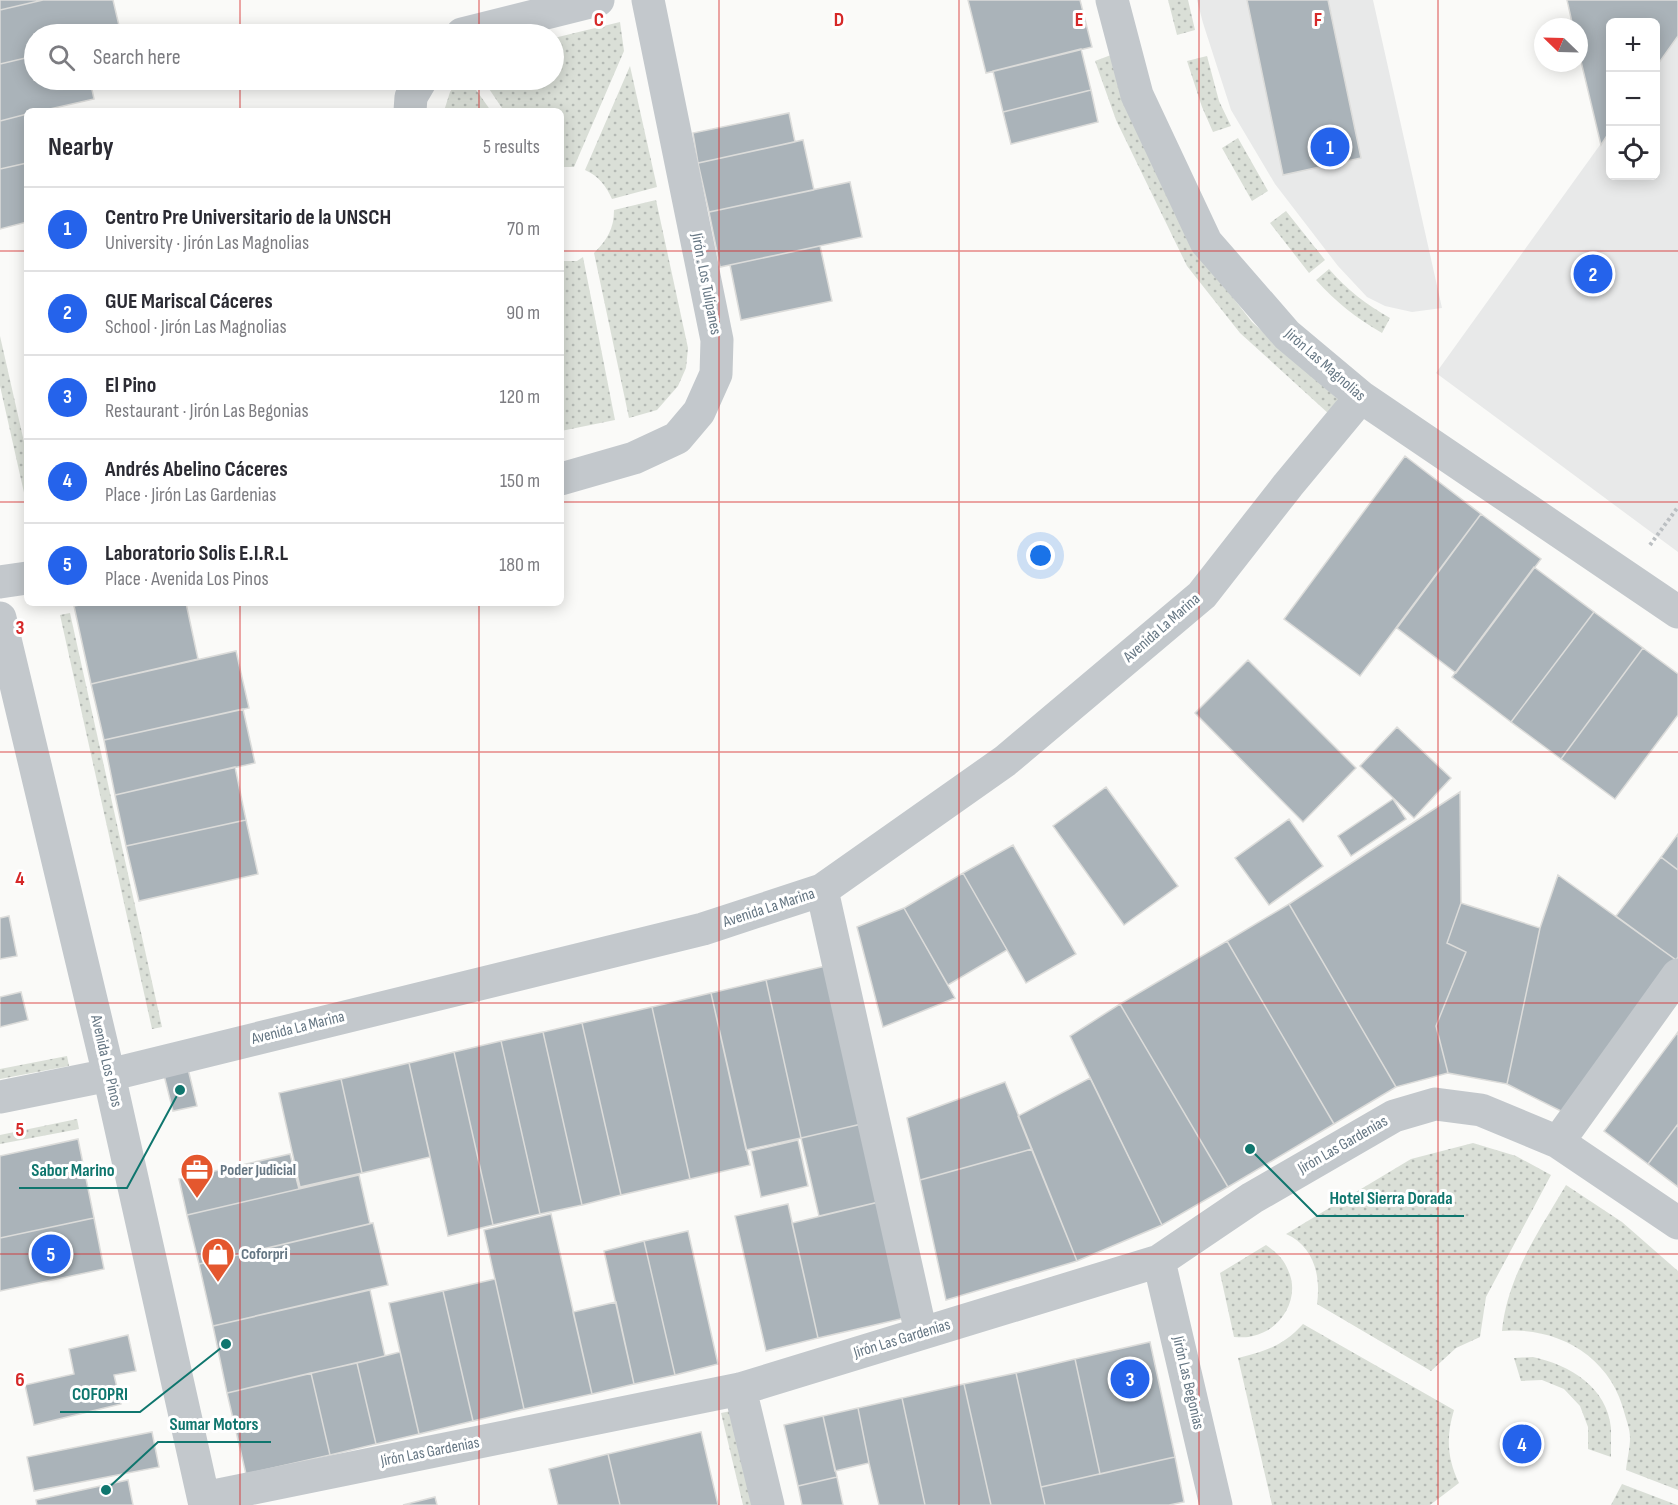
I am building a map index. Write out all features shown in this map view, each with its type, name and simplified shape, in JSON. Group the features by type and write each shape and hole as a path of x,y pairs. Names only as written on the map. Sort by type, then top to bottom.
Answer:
{"street":[{"path":"502,24 597,0"},
{"name":"Jirón . Los Tulipanes","path":"564,477 634,459 677,438 699,412 716,374 717,340 648,0"},
{"name":"Jirón Las Magnolias","path":"1112,0 1137,95 1206,242 1287,334 1361,397 1678,612"},
{"path":"410,108 411,97 415,90"},
{"name":"Avenida La Marina","path":"0,1097 109,1075 703,929 822,890 1005,761 1202,595 1288,485 1361,397"},
{"path":"0,582 24,578"},
{"name":"Avenida Los Pinos","path":"0,618 109,1075 205,1501"},
{"path":"822,890 921,1333"},
{"path":"1558,1142 1678,975"},
{"name":"Jirón Las Gardenias","path":"205,1501 740,1389 1160,1261 1252,1198 1394,1116 1435,1104 1481,1110 1558,1142 1678,1223"},
{"name":"Jirón Las Begonias","path":"1160,1261 1216,1505"},
{"path":"740,1389 768,1505"}],"shaded area":[{"path":"1168,0 1188,0 1195,30 1177,35"},
{"path":"1197,0 1373,0 1442,308 1412,312 1385,306 1367,297 1338,266 1275,184 1231,110"},
{"path":"620,22 624,51 574,167 564,167 564,108 502,108 490,90 564,90 564,36"},
{"path":"1678,36 1678,552 1436,373 1606,137 1606,180 1660,180 1660,61"},
{"path":"1111,55 1201,257 1252,322 1340,401 1329,414 1240,333 1187,266 1116,120 1095,61"},
{"path":"1207,56 1219,101 1231,126 1213,132 1187,61"},
{"path":"630,66 657,187 612,199 602,182 585,170"},
{"path":"451,90 476,90 489,108 445,108"},
{"path":"1238,138 1268,191 1252,201 1222,148"},
{"path":"656,200 688,348 686,368 678,386 657,410 629,418 594,253 609,234 614,210"},
{"path":"1286,211 1325,260 1309,273 1270,223"},
{"path":"583,257 615,420 564,430 564,261 577,261"},
{"path":"1329,269 1357,296 1390,318 1382,333 1347,309 1316,280"},
{"path":"0,336 24,442 24,493 0,386"},
{"path":"70,613 162,1027 152,1029 60,615"},
{"path":"67,1056 69,1066 0,1079 0,1069"},
{"path":"77,1119 79,1129 0,1144 0,1135"},
{"path":"1473,1143 1516,1156 1551,1175 1486,1297 1480,1337 1456,1348 1431,1371 1317,1304 1318,1283 1314,1263 1303,1246 1286,1234 1411,1159"},
{"path":"1566,1185 1622,1222 1678,1271 1678,1490 1626,1470 1630,1432 1618,1395 1608,1377 1595,1362 1580,1349 1562,1340 1523,1331 1502,1331 1505,1311 1517,1273"},
{"path":"1266,1245 1279,1256 1286,1266 1291,1280 1290,1301 1286,1311 1273,1327 1251,1337 1234,1337 1220,1273"},
{"path":"1303,1324 1454,1410 1449,1447 1452,1465 1459,1483 1430,1505 1272,1505 1238,1358 1274,1347"},
{"path":"1533,1357 1573,1372 1594,1390 1608,1414 1611,1428 1611,1457 1588,1449 1588,1427 1580,1406 1564,1389 1542,1380 1521,1381 1514,1358"},
{"path":"731,1411 753,1505 743,1505 721,1413"},
{"path":"1622,1484 1677,1505 1611,1505"}],"building":[{"path":"0,0 43,0 0,10"},
{"path":"43,0 113,0 119,24 24,24 24,58 0,64 0,10"},
{"path":"968,0 1080,0 1092,47 986,73"},
{"path":"1247,0 1328,0 1361,158 1283,175"},
{"path":"1567,0 1678,0 1678,36 1660,61 1660,18 1606,18 1606,137 1601,145 1584,72 1588,72 1588,18 1571,18"},
{"path":"1081,49 1091,90 1003,112 993,71"},
{"path":"24,58 24,90 92,90 94,99 54,108 24,108 24,115 0,121 0,64"},
{"path":"1091,90 1098,122 1011,144 1003,112"},
{"path":"789,113 795,142 698,163 693,133"},
{"path":"24,115 24,164 0,169 0,121"},
{"path":"803,140 814,190 709,212 698,163"},
{"path":"24,164 24,223 0,229 0,169"},
{"path":"850,182 862,237 720,267 709,212"},
{"path":"820,246 832,301 741,320 730,265"},
{"path":"1405,456 1481,514 1360,676 1284,619"},
{"path":"1481,514 1541,559 1456,673 1397,628"},
{"path":"1534,567 1594,612 1511,722 1452,677"},
{"path":"74,606 187,606 198,659 91,684"},
{"path":"1594,612 1643,648 1561,759 1511,722"},
{"path":"1643,648 1678,674 1678,715 1615,799 1561,759"},
{"path":"236,651 249,708 104,740 91,684"},
{"path":"1248,660 1356,768 1303,822 1195,713"},
{"path":"243,709 255,763 115,795 104,740"},
{"path":"1397,727 1451,778 1414,818 1360,766"},
{"path":"235,767 246,820 126,846 115,795"},
{"path":"1106,787 1178,886 1124,925 1053,826"},
{"path":"1460,792 1461,903 1447,943 1466,952 1436,1026 1448,1073 1396,1087 1289,904"},
{"path":"1393,799 1406,819 1351,856 1338,836"},
{"path":"1289,819 1323,866 1269,905 1235,858"},
{"path":"246,820 258,874 139,901 126,846"},
{"path":"1678,834 1678,870 1661,857"},
{"path":"1013,845 1076,954 1026,983 963,873"},
{"path":"1661,857 1678,870 1678,957 1676,960 1616,916"},
{"path":"963,873 1007,950 948,985 904,908"},
{"path":"1558,875 1676,960 1565,1113 1507,1084 1540,928"},
{"path":"1461,903 1540,928 1507,1084 1448,1073 1436,1026 1466,952 1447,943"},
{"path":"1289,904 1396,1087 1334,1124 1227,941"},
{"path":"904,908 955,998 883,1027 857,927"},
{"path":"9,916 17,956 0,959 0,918"},
{"path":"1227,941 1334,1124 1228,1187 1120,1004"},
{"path":"830,965 866,1123 801,1138 766,980"},
{"path":"766,980 801,1138 746,1150 711,993"},
{"path":"21,992 28,1020 0,1027 0,997"},
{"path":"711,993 750,1165 690,1179 652,1007"},
{"path":"1120,1004 1228,1187 1162,1225 1070,1036"},
{"path":"652,1007 690,1179 621,1195 582,1023"},
{"path":"582,1023 621,1195 582,1205 543,1032"},
{"path":"543,1032 582,1205 540,1214 501,1041"},
{"path":"1678,1032 1678,1124 1648,1164 1604,1131"},
{"path":"501,1041 540,1214 493,1225 454,1052"},
{"path":"454,1052 493,1225 448,1236 409,1063"},
{"path":"409,1063 430,1157 362,1173 341,1079"},
{"path":"188,1069 197,1106 173,1111 164,1075"},
{"path":"1090,1078 1162,1225 1077,1261 1018,1116"},
{"path":"341,1079 362,1173 300,1187 279,1093"},
{"path":"1005,1082 1032,1149 920,1180 907,1118"},
{"path":"866,1123 883,1201 819,1216 801,1138"},
{"path":"1678,1124 1678,1187 1648,1164"},
{"path":"78,1139 94,1218 0,1238 0,1156"},
{"path":"798,1140 808,1186 761,1197 751,1151"},
{"path":"1032,1149 1077,1261 946,1300 920,1180"},
{"path":"290,1154 299,1189 187,1215 179,1179"},
{"path":"359,1175 370,1224 199,1264 187,1215"},
{"path":"883,1201 909,1317 818,1338 792,1223"},
{"path":"788,1204 818,1338 766,1351 735,1216"},
{"path":"551,1214 592,1394 524,1409 484,1230"},
{"path":"94,1218 104,1269 0,1291 0,1238"},
{"path":"373,1223 388,1285 213,1326 199,1264"},
{"path":"688,1231 718,1364 675,1375 644,1241"},
{"path":"644,1241 675,1375 634,1384 604,1251"},
{"path":"495,1279 524,1409 473,1421 443,1291"},
{"path":"370,1290 385,1356 227,1393 213,1326"},
{"path":"443,1291 473,1421 419,1434 389,1303"},
{"path":"616,1302 634,1384 592,1394 573,1312"},
{"path":"128,1335 136,1371 114,1375 121,1404 34,1425 25,1385 74,1374 69,1349"},
{"path":"1150,1342 1175,1457 1100,1474 1075,1359"},
{"path":"400,1352 419,1434 376,1444 357,1363"},
{"path":"1075,1359 1100,1474 1041,1487 1016,1373"},
{"path":"357,1363 376,1444 330,1455 311,1373"},
{"path":"311,1373 330,1455 246,1474 227,1393"},
{"path":"1016,1373 1045,1505 991,1505 964,1384"},
{"path":"964,1384 991,1505 925,1505 902,1398"},
{"path":"902,1398 925,1505 879,1505 858,1408"},
{"path":"858,1408 869,1463 835,1471 823,1416"},
{"path":"823,1416 837,1477 798,1486 784,1425"},
{"path":"152,1432 159,1467 34,1491 27,1457"},
{"path":"701,1432 718,1505 620,1505 608,1454"},
{"path":"608,1454 620,1505 558,1505 549,1469"},
{"path":"1175,1457 1184,1502 1169,1505 1045,1505 1041,1487"},
{"path":"837,1477 843,1505 802,1505 798,1486"},
{"path":"128,1480 133,1505 37,1505 36,1500"},
{"path":"435,1497 437,1505 403,1505"}],"place":[{"name":"Centro Pre Universitario de la UNSCH","path":"1330,147"},
{"name":"GUE Mariscal Cáceres","path":"1593,274"},
{"name":"Sabor Marino","path":"180,1090"},
{"name":"Hotel Sierra Dorada","path":"1250,1149"},
{"name":"Poder Judicial","path":"197,1199"},
{"name":"Laboratorio Solis E.I.R.L","path":"51,1254"},
{"name":"Coforpri","path":"218,1283"},
{"name":"COFOPRI","path":"226,1344"},
{"name":"El Pino","path":"1130,1379"},
{"name":"Andrés Abelino Cáceres","path":"1522,1444"},
{"name":"Sumar Motors","path":"106,1490"}]}
